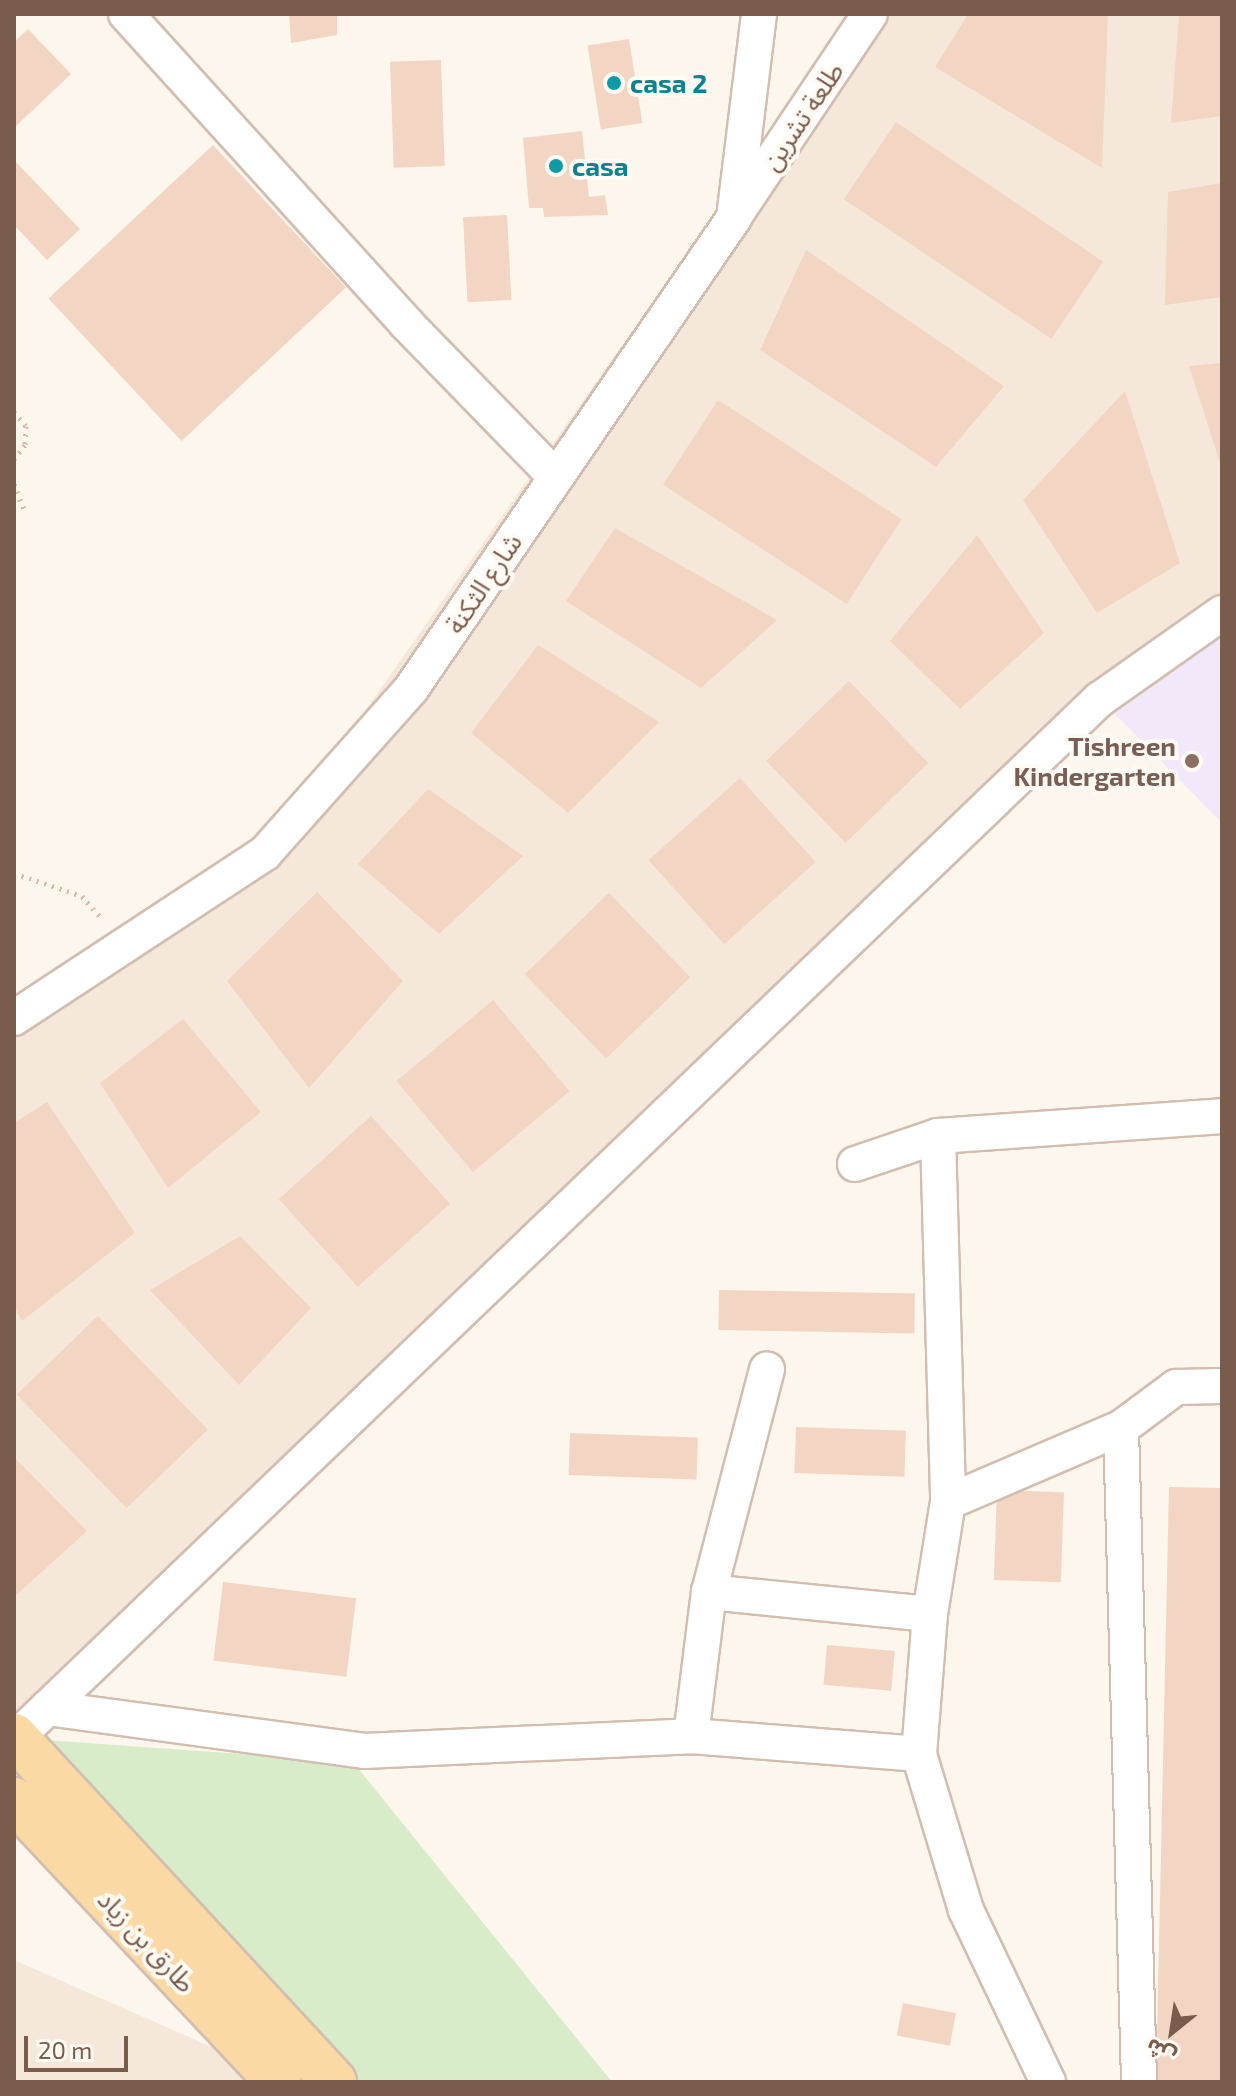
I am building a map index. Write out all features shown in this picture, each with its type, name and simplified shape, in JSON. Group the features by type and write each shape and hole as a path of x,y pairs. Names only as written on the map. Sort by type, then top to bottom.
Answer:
{"main road":[{"path":"15,1737 334,2082"},
{"name":"طارق بن زياد","path":"14,1800 279,2082"}],"street":[{"path":"126,14 406,323 556,477"},
{"name":"شارع الثكنة","path":"14,1018 265,853 411,689 734,218 759,14"},
{"name":"طلعة تشرين","path":"734,218 870,14"},
{"path":"15,1737 1100,699 1222,613"},
{"path":"855,1164 938,1136 1222,1116"},
{"path":"938,1136 948,1502 930,1614 919,1754 966,1910 1048,2082"},
{"path":"691,1736 709,1592 767,1369"},
{"path":"948,1502 1121,1428 1176,1387 1222,1386"},
{"path":"1121,1428 1139,2082"},
{"path":"709,1592 930,1614"},
{"path":"47,1708 364,1751 691,1736 919,1754"}],"path":[{"path":"14,412 26,426 25,445 14,459"},
{"path":"14,484 26,513"},
{"path":"14,873 82,896 125,945"}],"shaded area":[{"path":"855,14 1222,14 1222,613 1100,699 14,1735 14,1018 265,853"},
{"name":"Tishreen Kindergarten","path":"1222,613 1222,823 1100,699"},
{"path":"14,1960 271,2073 280,2082 14,2082"}],"green space":[{"path":"16,1738 353,1762 612,2082 334,2082"}],"building":[{"path":"289,14 337,14 337,35 291,43"},
{"path":"968,14 1108,14 1102,168 935,67"},
{"path":"1179,14 1222,14 1222,116 1171,123"},
{"path":"28,29 71,74 14,128 14,42"},
{"name":"casa 2","path":"629,39 642,123 601,130 588,46"},
{"path":"441,60 445,166 394,168 390,62"},
{"path":"896,122 1103,262 1051,339 844,199"},
{"name":"casa","path":"582,131 589,197 605,195 608,215 544,217 543,208 529,208 523,138"},
{"path":"213,145 346,288 181,441 48,298"},
{"path":"14,160 80,229 47,260 14,225"},
{"path":"1222,183 1222,297 1165,305 1168,192"},
{"path":"507,215 511,300 468,302 463,217"},
{"path":"806,250 1004,386 936,467 760,350"},
{"path":"1222,363 1222,466 1221,466 1189,366"},
{"path":"1125,391 1180,563 1097,613 1023,500"},
{"path":"718,400 902,519 847,604 663,485"},
{"path":"615,528 777,620 701,688 566,601"},
{"path":"977,535 1044,633 960,709 890,641"},
{"path":"538,645 659,722 568,813 471,733"},
{"path":"849,681 928,763 845,843 766,761"},
{"path":"740,778 816,862 724,944 649,860"},
{"path":"428,789 523,856 439,934 358,864"},
{"path":"317,892 403,981 309,1088 227,981"},
{"path":"609,893 690,977 606,1058 525,974"},
{"path":"493,1000 569,1091 473,1172 396,1081"},
{"path":"183,1019 261,1112 168,1188 100,1083"},
{"path":"47,1102 135,1233 22,1321 14,1306 14,1123"},
{"path":"371,1116 450,1204 358,1287 279,1199"},
{"path":"240,1236 311,1308 239,1385 150,1290"},
{"path":"719,1290 915,1293 914,1333 718,1330"},
{"path":"98,1316 208,1430 126,1508 17,1394"},
{"path":"796,1427 906,1431 904,1477 794,1473"},
{"path":"570,1433 698,1437 696,1479 569,1475"},
{"path":"14,1457 87,1531 14,1597"},
{"path":"1169,1487 1222,1488 1222,2082 1156,2082"},
{"path":"997,1490 1064,1492 1061,1582 994,1580"},
{"path":"223,1582 356,1598 346,1677 213,1660"},
{"path":"827,1645 895,1651 891,1691 824,1685"},
{"path":"903,2003 956,2013 950,2046 897,2035"}],"place":[{"name":"casa 2","path":"614,83"},
{"name":"casa","path":"556,166"},
{"name":"Tishreen Kindergarten","path":"1192,761"}]}
